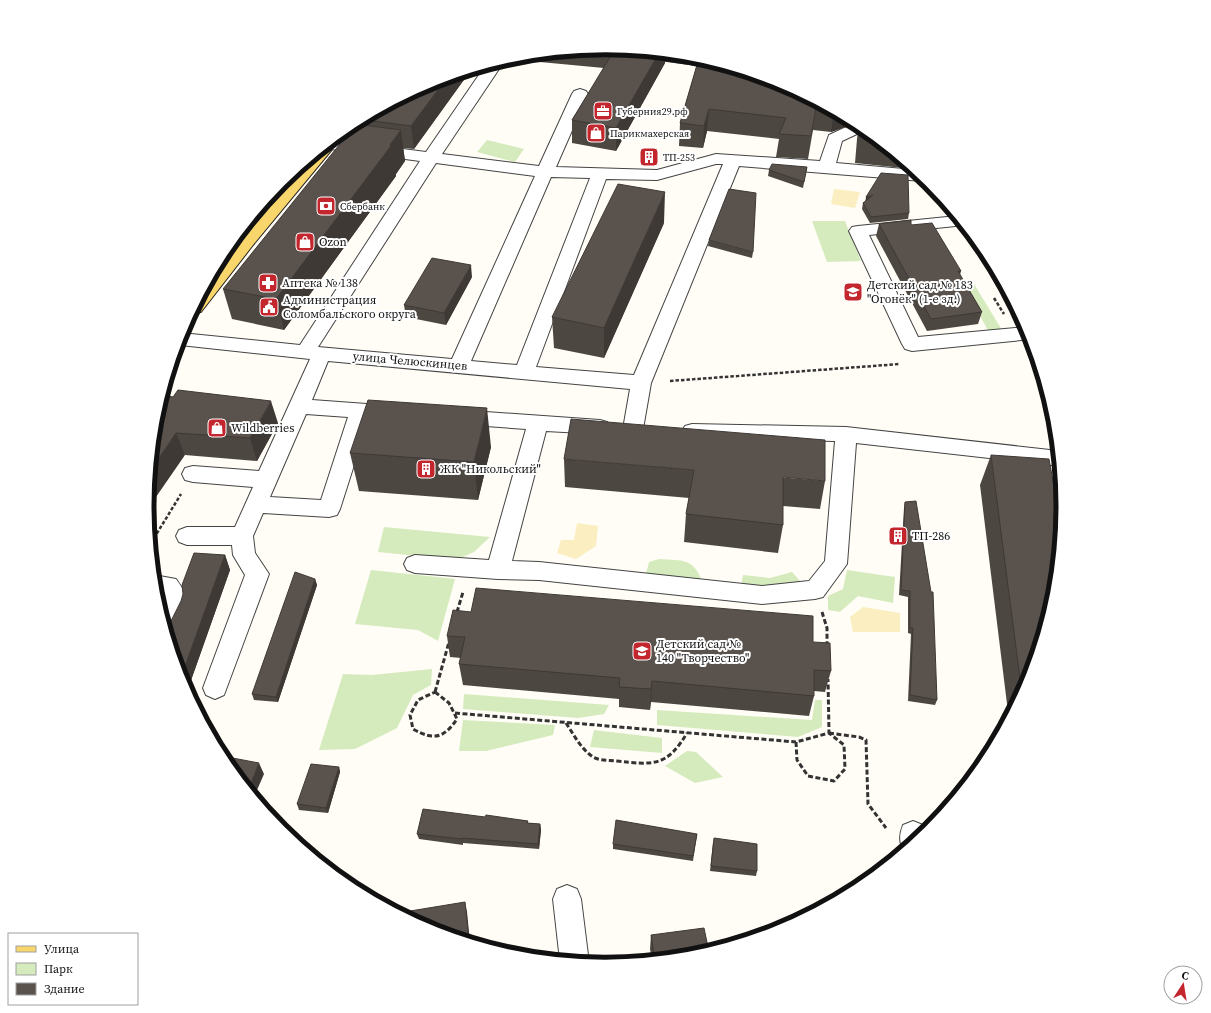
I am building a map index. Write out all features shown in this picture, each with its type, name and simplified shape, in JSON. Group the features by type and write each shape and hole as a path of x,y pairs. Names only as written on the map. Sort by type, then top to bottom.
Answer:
{"main road":[{"path":"212,285 247,240 310,165"}],"street":[{"path":"215,688 257,574 244,555 242,536 299,406 314,353 431,157 492,69"},
{"path":"459,365 580,94"},
{"path":"827,167 835,138 853,129"},
{"path":"335,145 546,172 657,175 716,159 912,175"},
{"path":"438,416 641,430 641,383 733,160"},
{"path":"524,372 600,173"},
{"path":"955,222 858,231 912,344 1023,334"},
{"name":"улица Челюскинцев","path":"186,340 641,383"},
{"path":"299,406 415,414"},
{"path":"256,504 329,509 361,410"},
{"path":"498,570 538,423"},
{"path":"672,430 846,434 1054,458"},
{"path":"415,564 469,569 522,570 762,595 815,590 836,564 846,434"},
{"path":"193,474 266,480"},
{"path":"188,536 242,536"},
{"path":"161,585 168,586 176,595 178,609 169,625"},
{"path":"567,899 574,957"}],"path":[{"path":"641,383 902,364"},
{"path":"155,536 193,474"},
{"path":"455,620 469,569"},
{"path":"815,590 827,628 827,650"},
{"path":"435,692 448,700 457,719 447,732 435,736 423,734 413,729 410,715 418,700 435,692 449,641"},
{"path":"796,742 797,760 808,776 834,781 845,769 844,745 829,732 828,673"},
{"path":"455,713 796,742 829,732 860,737 866,740 868,804 886,828 911,838"},
{"path":"566,723 580,745 594,758 643,765 663,760 680,747 687,733"}],"green space":[{"path":"487,140 524,149 515,162 477,152"},
{"path":"812,221 845,221 861,261 827,262"},
{"path":"974,284 1002,330 989,332 963,286"},
{"path":"384,527 490,537 474,552 456,560 378,552"},
{"path":"659,559 686,562 695,569 703,583 645,578 649,562"},
{"path":"371,570 455,579 438,641 418,630 355,624"},
{"path":"847,570 895,577 893,603 858,596 840,612 828,610 828,596 843,589"},
{"path":"792,572 802,583 783,587 741,586 743,575 770,578"},
{"path":"432,669 431,685 413,695 397,728 355,749 319,750 343,674 372,675"},
{"path":"464,694 609,705 604,714 578,718 463,709"},
{"path":"815,700 822,700 822,727 798,737 657,725 657,710 812,720"},
{"path":"463,720 555,725 553,735 486,751 459,751"},
{"path":"594,730 662,738 662,753 590,747"},
{"path":"687,751 696,752 723,777 695,783 665,766"}],"sand":[{"path":"834,189 860,192 855,208 831,204"},
{"path":"577,523 598,526 596,546 576,559 557,553 561,540 574,540"},
{"path":"863,607 900,613 900,632 853,632 850,617"}],"building":[{"path":"611,55 656,58 616,128 572,120"},
{"path":"697,65 722,70 751,79 778,89 817,108 816,108 811,136 779,134 786,118 709,109 704,126 680,123"},
{"path":"441,86 411,126 371,121 406,102"},
{"path":"364,125 401,130 390,145 391,146 276,299 223,289 344,139"},
{"path":"772,164 807,167 804,182 769,170"},
{"path":"881,173 908,175 909,213 871,217 863,203 873,195 866,197"},
{"path":"618,184 665,192 604,328 552,317"},
{"path":"729,189 756,193 753,252 709,240"},
{"path":"911,220 911,225 932,223 961,271 958,271 982,312 931,319 879,224"},
{"path":"432,258 471,265 444,313 404,305"},
{"path":"178,390 271,401 250,438 176,433 157,461 168,396 173,397"},
{"path":"368,400 487,408 474,462 350,453"},
{"path":"571,419 825,440 825,481 783,477 783,525 686,514 694,470 564,459"},
{"path":"991,455 1049,459 1057,503 1056,536 1048,595 1042,623 1021,684"},
{"path":"916,501 931,592 933,592 937,700 910,695 913,628 910,628 910,591 901,590 905,502"},
{"path":"194,553 225,555 184,669 169,624 181,601 183,594 182,585"},
{"path":"295,572 315,579 276,697 252,694"},
{"path":"476,588 813,616 813,642 830,643 831,671 814,670 814,696 652,681 651,689 619,687 620,678 459,664 465,637 447,636 453,610 471,612"},
{"path":"230,758 259,763 250,785"},
{"path":"311,764 339,767 326,808 297,804"},
{"path":"423,809 485,817 486,815 540,824 538,844 462,839 417,834"},
{"path":"616,820 697,834 693,856 613,844"},
{"path":"714,838 757,844 757,871 711,866"},
{"path":"465,902 468,937 433,924 407,912"},
{"path":"704,928 708,946 654,955 651,935"}],"place":[{"name":"Губерния29.рф","path":"603,111"},
{"name":"Парикмахерская","path":"596,133"},
{"name":"ТП-253","path":"649,157"},
{"name":"Сбербанк","path":"326,206"},
{"name":"Ozon","path":"305,242"},
{"name":"Аптека № 138","path":"268,283"},
{"name":"Детский сад № 183 \"Огонёк\" (1-е зд.)","path":"853,292"},
{"name":"Администрация Соломбальского округа","path":"269,307"},
{"name":"Wildberries","path":"217,428"},
{"name":"ЖК \"Никольский\"","path":"426,469"},
{"name":"ТП-286","path":"898,536"},
{"name":"Детский сад № 140 \"Творчество\"","path":"642,651"}]}
